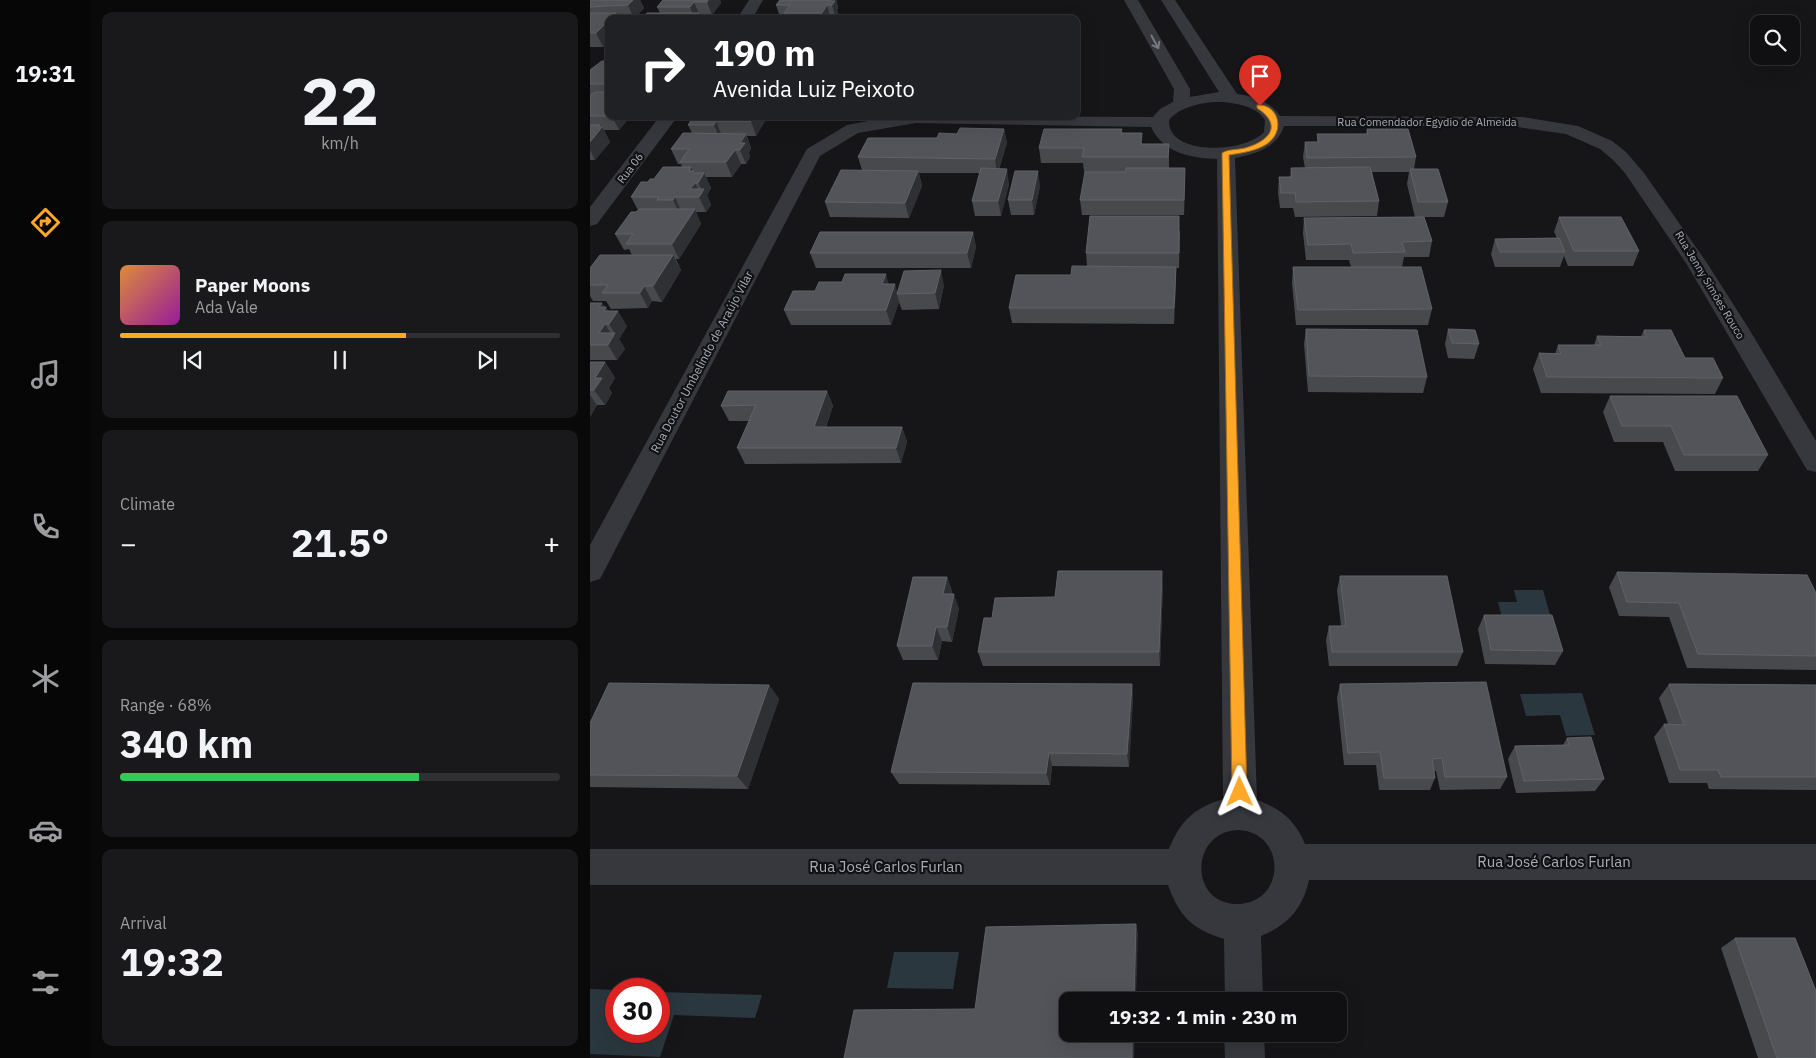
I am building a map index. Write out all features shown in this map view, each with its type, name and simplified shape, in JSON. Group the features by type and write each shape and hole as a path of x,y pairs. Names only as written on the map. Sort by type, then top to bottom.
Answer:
{"street":[{"path":"747,15 756,0"},
{"path":"1130,0 1140,14 1182,89 1181,103"},
{"path":"1140,14 1171,5 1231,98"},
{"path":"1205,98 1231,98 1260,106 1270,113 1275,121 1274,132 1264,142 1248,150 1208,153 1177,145 1167,138 1161,130 1160,122 1164,115 1181,103 1205,98"},
{"name":"Rua 06","path":"590,220 667,120"},
{"name":"Rua Doutor Umbelindo de Araújo Vilar","path":"590,572 813,153 853,129 905,120"},
{"name":"Rua Doutor Umbelindo de Araújo Vilar","path":"1038,120 1160,122"},
{"name":"Rua Comendador Egydio de Almeida","path":"1275,121 1511,121 1543,123 1577,132"},
{"name":"Rua Jenny Simões Rouco","path":"1577,132 1606,145 1624,160 1684,242 1816,463"},
{"path":"1226,153 1240,812"},
{"path":"1240,812 1252,814 1268,822 1285,844 1292,862 1292,886 1283,902 1269,914 1242,923 1214,918 1199,907 1187,891 1183,867 1190,838 1201,825 1217,816 1240,812"},
{"name":"Rua José Carlos Furlan","path":"1292,862 1816,862"},
{"name":"Rua José Carlos Furlan","path":"590,868 1183,867"},
{"path":"1242,923 1244,992"},
{"path":"1244,1042 1245,1058"}],"shaded area":[{"path":"1514,590 1543,590 1551,618 1502,618 1498,602 1517,602"},
{"path":"1582,693 1595,735 1566,736 1560,715 1526,716 1520,694"},
{"path":"894,952 959,952 953,989 887,988"},
{"path":"590,989 605,990 605,1043 665,1043 660,1057 590,1054"},
{"path":"670,992 762,995 755,1018 674,1015 670,1027"}],"building":[{"path":"590,0 633,0 628,5 590,7"},
{"path":"663,0 708,0 707,2 694,2 690,7 657,7"},
{"path":"780,0 835,1 832,5 827,5 822,13 784,13 790,5 776,5"},
{"path":"590,13 616,13 614,15 605,15 605,24 596,33 590,33"},
{"path":"647,13 699,13 698,15 645,15"},
{"path":"602,61 605,61 605,84 590,84 590,70"},
{"path":"596,92 605,92 605,116 590,116 590,95"},
{"path":"691,120 752,120 716,121 714,125 688,125"},
{"path":"590,125 600,125 598,127 602,127 590,142"},
{"path":"960,128 1004,129 995,159 858,157 868,138 937,138 939,133 957,134"},
{"path":"1044,129 1122,129 1121,133 1142,133 1141,144 1169,144 1168,157 1082,157 1084,148 1039,148"},
{"path":"1367,129 1408,129 1416,157 1307,158 1305,142 1319,142 1317,134 1368,134"},
{"path":"683,133 746,134 740,143 745,143 740,150 735,150 726,162 680,162 689,149 671,149"},
{"path":"663,167 691,167 689,171 694,171 693,173 704,173 698,183 695,183 690,189 704,189 699,197 675,197 673,200 657,200 659,197 631,197 641,182 648,182 650,179 654,179"},
{"path":"1370,167 1379,201 1296,202 1295,193 1281,193 1279,177 1292,177 1291,168"},
{"path":"981,168 1007,169 998,201 972,201"},
{"path":"1126,168 1185,168 1184,200 1080,200 1085,172 1126,172"},
{"path":"1410,169 1438,169 1448,202 1418,202"},
{"path":"841,170 918,171 905,203 825,202"},
{"path":"1015,171 1038,171 1032,200 1008,200"},
{"path":"639,209 695,209 672,244 626,244 633,234 615,234 631,212 636,212"},
{"path":"1090,216 1179,216 1179,253 1086,253"},
{"path":"1424,217 1432,241 1402,242 1405,252 1353,253 1351,244 1308,245 1304,218"},
{"path":"1559,217 1621,217 1639,251 1574,251"},
{"path":"820,232 973,232 967,253 810,253"},
{"path":"1559,238 1565,252 1500,252 1495,239"},
{"path":"600,255 673,255 653,286 644,286 640,293 602,293 608,285 590,285 590,268"},
{"path":"1072,266 1176,267 1174,308 1009,308 1016,275 1071,275"},
{"path":"1293,267 1421,267 1432,309 1298,310"},
{"path":"941,270 935,293 897,294 904,271"},
{"path":"845,274 886,274 882,284 895,284 886,310 784,310 793,291 815,291 819,282 842,282"},
{"path":"590,303 602,303 599,307 606,307 604,311 618,311 609,324 605,324 599,333 615,333 608,345 590,345"},
{"path":"1306,329 1417,330 1427,377 1309,376"},
{"path":"1448,329 1475,330 1479,344 1452,343"},
{"path":"1644,330 1671,330 1685,358 1713,358 1723,378 1547,377 1539,353 1561,354 1558,345 1601,345 1597,336 1646,337"},
{"path":"590,362 605,362 595,378 602,378 594,390 590,390"},
{"path":"728,391 827,391 814,427 902,427 896,448 737,448 756,405 721,406"},
{"path":"1610,396 1737,396 1768,455 1684,455 1671,426 1622,426"},
{"path":"1058,571 1162,571 1159,652 978,652 984,618 992,618 995,598 1055,597"},
{"path":"1617,572 1807,575 1816,593 1816,656 1698,654 1679,603 1627,602"},
{"path":"1340,576 1447,576 1463,652 1332,652 1329,626 1346,626"},
{"path":"913,577 947,577 943,594 954,594 947,627 936,627 932,646 897,646"},
{"path":"1484,615 1552,615 1563,651 1491,650"},
{"path":"1486,682 1507,777 1445,777 1442,758 1432,759 1435,778 1384,778 1380,752 1348,753 1340,684"},
{"path":"609,683 769,685 737,776 590,775 590,723"},
{"path":"913,683 1132,684 1127,754 1049,753 1046,773 891,772"},
{"path":"1669,684 1816,685 1816,777 1721,777 1718,770 1680,770 1664,724 1684,725"},
{"path":"1591,737 1604,779 1524,781 1515,746 1569,745 1567,738"},
{"path":"1136,924 1134,992 1059,992 1059,1042 1132,1042 1132,1058 844,1058 854,1010 975,1009 986,927"},
{"path":"1735,938 1795,938 1816,991 1816,1058 1777,1058"}],"route":[{"path":"1240,792 1226,153 1248,150 1264,142 1274,132 1275,121 1270,113 1260,106"}]}
